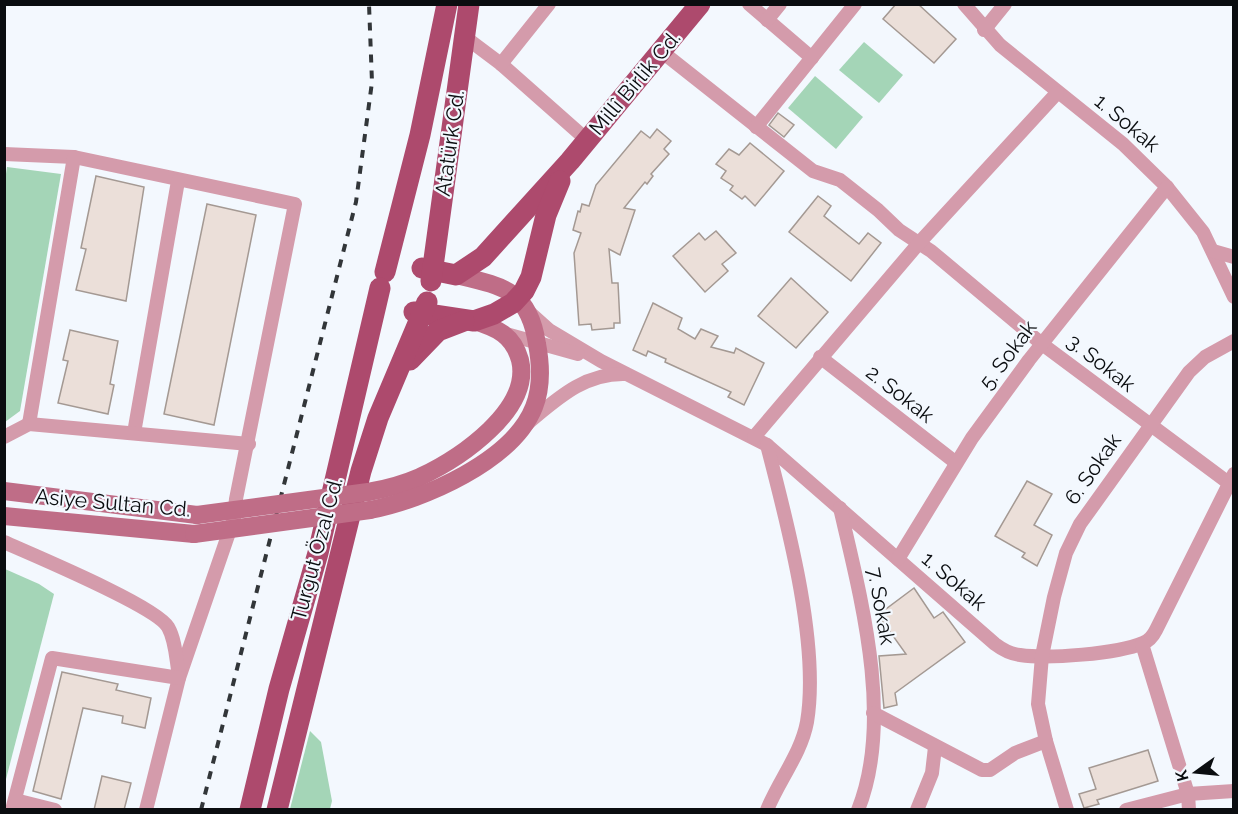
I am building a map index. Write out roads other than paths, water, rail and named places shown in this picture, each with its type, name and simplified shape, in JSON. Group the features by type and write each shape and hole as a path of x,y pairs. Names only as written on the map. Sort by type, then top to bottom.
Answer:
{"main road":[{"name":"Atatürk Cd.","path":"383,280 420,135 447,4"},
{"name":"Atatürk Cd.","path":"425,291 470,4"},
{"name":"Millî Birlik Cd.","path":"456,275 483,256 570,161 700,4"},
{"name":"Millî Birlik Cd.","path":"524,304 552,196 570,161"},
{"path":"470,321 425,291 416,263 399,262 383,280 382,297 393,310 401,313 425,291 456,275 494,285 524,304"},
{"name":"Turgut Özal Cd.","path":"249,810 279,688 318,553 383,280"},
{"name":"Turgut Özal Cd.","path":"277,810 361,471 378,418 398,374 425,291"},
{"path":"398,374 431,337 447,327 524,304"},
{"name":"Asiye Sultan Cd.","path":"4,491 197,515 369,501 407,501 439,489 477,466 521,428 534,409 539,389 533,340 524,304"},
{"name":"Asiye Sultan Cd.","path":"470,321 506,334 533,340"},
{"name":"Asiye Sultan Cd.","path":"4,516 194,534 369,501 436,469 506,413 518,395 533,340"}],"street":[{"path":"501,64 549,4"},
{"path":"749,4 812,58"},
{"path":"767,20 780,4"},
{"path":"756,127 855,4"},
{"path":"984,30 1005,4"},
{"name":"1. Sokak","path":"966,5 984,30 1057,93 1123,144 1167,187 1194,218 1213,251 1233,297"},
{"path":"465,37 501,64 588,140"},
{"name":"3. Sokak","path":"661,51 813,171 840,180 899,230 919,243 1042,344 1149,427 1232,482"},
{"path":"754,437 919,243 1057,93"},
{"path":"4,154 74,157 178,181 295,204 234,518 179,678 146,810"},
{"path":"29,424 74,157"},
{"path":"134,434 178,181"},
{"name":"5. Sokak","path":"898,559 955,462 1042,344 1167,187"},
{"path":"1213,251 1233,256"},
{"name":"1. Sokak","path":"533,340 601,361 767,445 994,644 1011,653 1042,656 1102,651 1142,644"},
{"name":"6. Sokak","path":"1067,810 1046,741 1038,704 1042,656 1054,597 1072,538 1194,367 1233,341"},
{"name":"2. Sokak","path":"820,357 955,462"},
{"path":"521,428 583,382 605,375 627,374"},
{"path":"4,437 29,424 249,444"},
{"path":"767,445 788,525 797,575 806,634 810,692 807,723 797,753 767,810"},
{"path":"1189,810 1188,794 1142,644 1156,630 1232,482"},
{"name":"7. Sokak","path":"840,508 865,617 873,713 873,754 867,788 858,810"},
{"path":"4,542 133,601 167,625 175,648 179,678"},
{"path":"55,810 14,805 52,658 179,678"},
{"path":"873,713 982,770 990,771 1015,753 1046,741"},
{"path":"917,810 933,773 935,747"},
{"path":"1126,810 1188,794 1233,791"}],"railway":[{"path":"201,810 356,202 372,82 369,4"}]}
